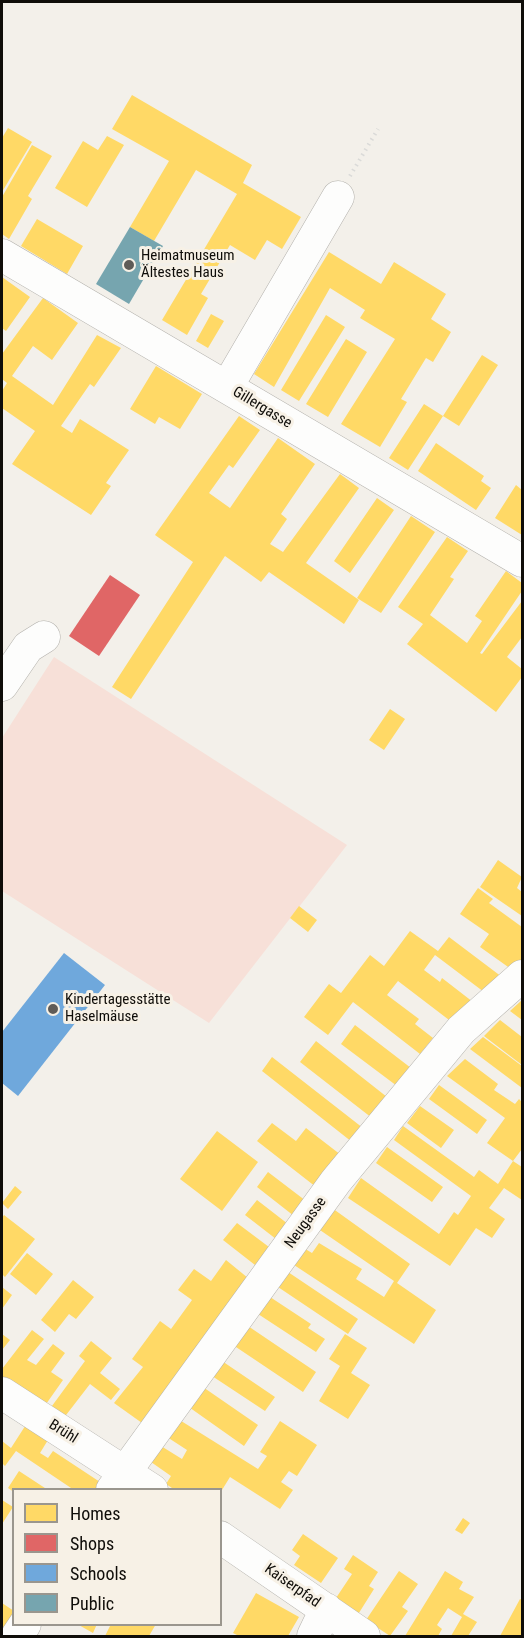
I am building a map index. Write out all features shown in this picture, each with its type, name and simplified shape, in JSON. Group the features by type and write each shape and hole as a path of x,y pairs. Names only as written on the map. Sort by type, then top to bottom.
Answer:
{"street":[{"path":"227,387 338,197"},
{"name":"Gillergasse","path":"2,255 522,561"},
{"path":"2,685 28,647 44,637"},
{"name":"Neugasse","path":"118,1480 336,1181 461,1030 522,976"},
{"name":"Brühl","path":"2,1392 118,1480"},
{"path":"118,1480 145,1488"},
{"name":"Kaiserpfad","path":"222,1539 319,1623 364,1636"}],"path":[{"path":"338,197 378,129"}],"shaded area":[{"path":"54,657 347,845 209,1023 2,891 2,738"}],"building: Homes":[{"path":"132,95 252,165 243,183 301,217 282,249 267,240 255,260 230,245 201,294 208,298 187,335 162,320 237,194 196,170 154,241 130,227 169,161 112,129"},
{"path":"8,128 32,142 2,192 2,138"},
{"path":"107,136 124,145 87,207 55,188 83,141 98,150"},
{"path":"32,145 52,156 28,196 32,199 9,239 2,234 2,197"},
{"path":"37,219 83,246 67,274 21,246"},
{"path":"329,252 381,284 394,262 446,294 431,319 451,332 433,362 426,358 401,399 407,402 380,447 341,424 395,339 360,318 365,310 330,288 274,387 254,374"},
{"path":"2,277 30,297 6,331 2,328"},
{"path":"43,298 78,323 52,360 33,346 12,376 53,405 97,335 121,348 94,387 90,384 61,426 72,433 80,419 129,450 106,483 111,486 91,515 12,464 35,431 2,408 2,391 7,383 2,379 2,354"},
{"path":"211,314 224,321 208,348 196,341"},
{"path":"326,315 345,327 299,401 281,390"},
{"path":"346,339 367,352 328,417 306,404"},
{"path":"482,355 498,365 459,426 443,416"},
{"path":"156,366 202,394 180,429 159,417 155,424 130,409"},
{"path":"424,404 443,416 408,470 389,458"},
{"path":"239,416 260,430 233,468 229,465 209,493 230,508 278,438 315,464 281,514 287,519 270,544 283,552 340,474 359,488 306,563 359,600 344,624 269,572 261,582 225,556 131,699 112,687 193,562 155,535"},
{"path":"436,443 484,476 481,481 491,488 476,510 418,471"},
{"path":"516,485 522,490 522,535 495,518"},
{"path":"377,498 394,510 350,573 334,561"},
{"path":"411,516 435,532 381,613 357,598"},
{"path":"447,537 468,551 450,577 454,579 430,615 467,643 482,621 475,616 506,571 522,583 522,591 480,653 482,654 522,601 522,637 507,657 522,669 522,677 496,712 407,644 423,624 398,607"},
{"path":"390,709 405,719 384,750 369,740"},
{"path":"498,860 522,877 517,888 522,892 522,916 480,887"},
{"path":"478,888 493,899 489,903 522,927 522,959 511,969 480,947 489,934 460,914"},
{"path":"299,906 317,920 308,932 290,918"},
{"path":"410,931 438,951 449,937 502,977 484,992 435,955 424,970 440,982 442,978 473,1002 453,1023 398,981 387,995 419,1019 415,1024 433,1038 420,1054 353,1002 328,1035 304,1017 329,984 341,993 370,955 384,966"},
{"path":"522,1000 522,1020 510,1011"},
{"path":"500,1020 522,1037 522,1065 484,1036"},
{"path":"355,1025 411,1068 397,1086 341,1044"},
{"path":"483,1037 522,1066 522,1088 470,1049"},
{"path":"316,1041 387,1097 372,1118 300,1062"},
{"path":"272,1057 363,1128 352,1142 262,1071"},
{"path":"465,1059 498,1084 494,1090 515,1104 519,1099 522,1102 522,1149 513,1161 487,1143 505,1118 447,1076"},
{"path":"439,1085 487,1120 477,1134 429,1099"},
{"path":"420,1106 454,1130 441,1148 407,1123"},
{"path":"272,1123 296,1141 306,1128 341,1155 316,1187 257,1141"},
{"path":"403,1126 474,1177 479,1170 498,1184 513,1161 522,1167 522,1200 504,1188 489,1208 505,1219 492,1238 476,1228 450,1266 348,1198 361,1178 439,1234 454,1212 458,1215 471,1196 394,1140"},
{"path":"217,1131 258,1162 222,1211 180,1179"},
{"path":"387,1147 443,1187 432,1202 376,1163"},
{"path":"268,1172 306,1201 294,1216 257,1187"},
{"path":"15,1186 22,1192 8,1209 2,1203"},
{"path":"257,1200 288,1224 276,1239 245,1215"},
{"path":"332,1208 410,1264 397,1283 436,1310 414,1344 291,1263 302,1247 312,1253 319,1243 362,1269 356,1279 384,1297 394,1281 317,1228"},
{"path":"4,1215 35,1239 5,1277 2,1274 2,1218"},
{"path":"237,1223 269,1247 255,1265 223,1240"},
{"path":"27,1253 53,1274 36,1295 10,1274"},
{"path":"226,1260 248,1278 142,1423 114,1403 143,1367 132,1359 160,1321 171,1329 192,1300 178,1290 194,1269 211,1281"},
{"path":"285,1270 358,1319 348,1334 275,1285"},
{"path":"73,1280 94,1297 76,1319 69,1314 55,1332 41,1320"},
{"path":"2,1287 12,1295 2,1309"},
{"path":"267,1295 311,1324 308,1328 325,1339 316,1352 255,1312"},
{"path":"245,1324 316,1372 303,1392 230,1343"},
{"path":"32,1330 44,1339 27,1360 36,1365 53,1344 65,1353 51,1372 63,1380 44,1407 2,1380 2,1369"},
{"path":"2,1334 10,1340 2,1350"},
{"path":"345,1334 367,1348 351,1373 370,1385 348,1419 319,1401 340,1366 329,1359"},
{"path":"91,1341 112,1358 100,1373 120,1389 111,1400 90,1384 63,1419 49,1410 85,1361 79,1356"},
{"path":"219,1359 275,1397 265,1411 209,1374"},
{"path":"200,1385 258,1425 244,1446 186,1405"},
{"path":"178,1419 258,1469 267,1456 260,1452 280,1421 317,1445 297,1476 289,1471 281,1482 293,1490 280,1509 230,1477 222,1490 222,1488 172,1488 166,1484 171,1476 151,1462 161,1446 182,1459 187,1450 167,1437"},
{"path":"29,1420 51,1435 40,1453 48,1458 53,1451 100,1482 96,1488 71,1488 16,1451 5,1466 2,1463 2,1441 11,1448"},
{"path":"19,1471 45,1488 12,1488 12,1491 8,1488"},
{"path":"2,1500 12,1509 2,1524"},
{"path":"463,1518 470,1523 462,1534 455,1530"},
{"path":"303,1534 338,1558 321,1583 294,1565 300,1556 292,1550"},
{"path":"353,1555 378,1572 369,1586 374,1589 357,1616 334,1601 352,1574 344,1569"},
{"path":"399,1571 418,1584 402,1607 408,1611 390,1636 366,1620"},
{"path":"445,1571 463,1582 459,1589 474,1597 463,1614 477,1622 468,1636 451,1636 462,1617 448,1608 437,1625 442,1629 438,1636 405,1636"},
{"path":"256,1593 299,1617 288,1636 239,1636 233,1633"},
{"path":"520,1599 522,1600 522,1636 500,1636"},
{"path":"2,1603 12,1610 12,1620 5,1630 2,1628"},
{"path":"81,1626 96,1626 93,1633"},
{"path":"110,1626 155,1626 149,1636 105,1636"}],"building: Shops":[{"path":"110,575 140,595 99,656 69,636"}],"building: Schools":[{"name":"Kindertagesstätte Haselmäuse","path":"64,953 105,985 18,1096 2,1083 2,1032"}],"building: Public":[{"name":"Heimatmuseum Ältestes Haus","path":"130,227 163,246 129,304 96,284"}],"place":[{"name":"Heimatmuseum Ältestes Haus","path":"129,265"},
{"name":"Kindertagesstätte Haselmäuse","path":"53,1009"}]}
